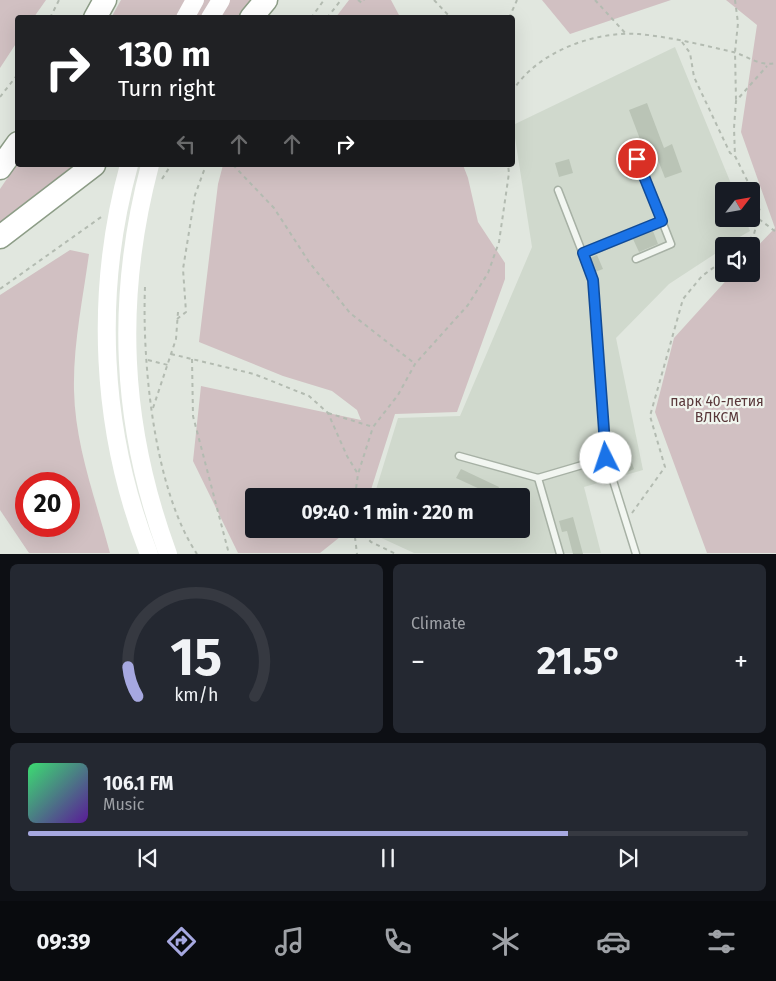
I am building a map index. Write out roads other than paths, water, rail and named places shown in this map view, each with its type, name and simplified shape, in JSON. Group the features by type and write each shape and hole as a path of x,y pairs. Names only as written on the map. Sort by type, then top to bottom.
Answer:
{"highway":[{"path":"97,15 106,0"},
{"path":"254,15 266,0"},
{"path":"0,168 15,147"},
{"path":"0,237 91,167"}],"main road":[{"path":"187,15 195,0"},
{"path":"212,15 220,0"},
{"path":"128,167 114,207 108,286 109,374 113,420 124,476 149,554"},
{"path":"149,167 135,224 128,278 127,369 132,417 140,462 153,513 168,554"}],"lane":[{"path":"636,259 671,244 637,159"},
{"path":"558,190 593,280 606,458 636,554"},
{"path":"583,253 662,221"},
{"path":"458,456 538,478 606,458"},
{"path":"538,478 560,554"}],"park label":[{"name":"парк 40-летия ВЛКСМ","path":"717,410"}]}
